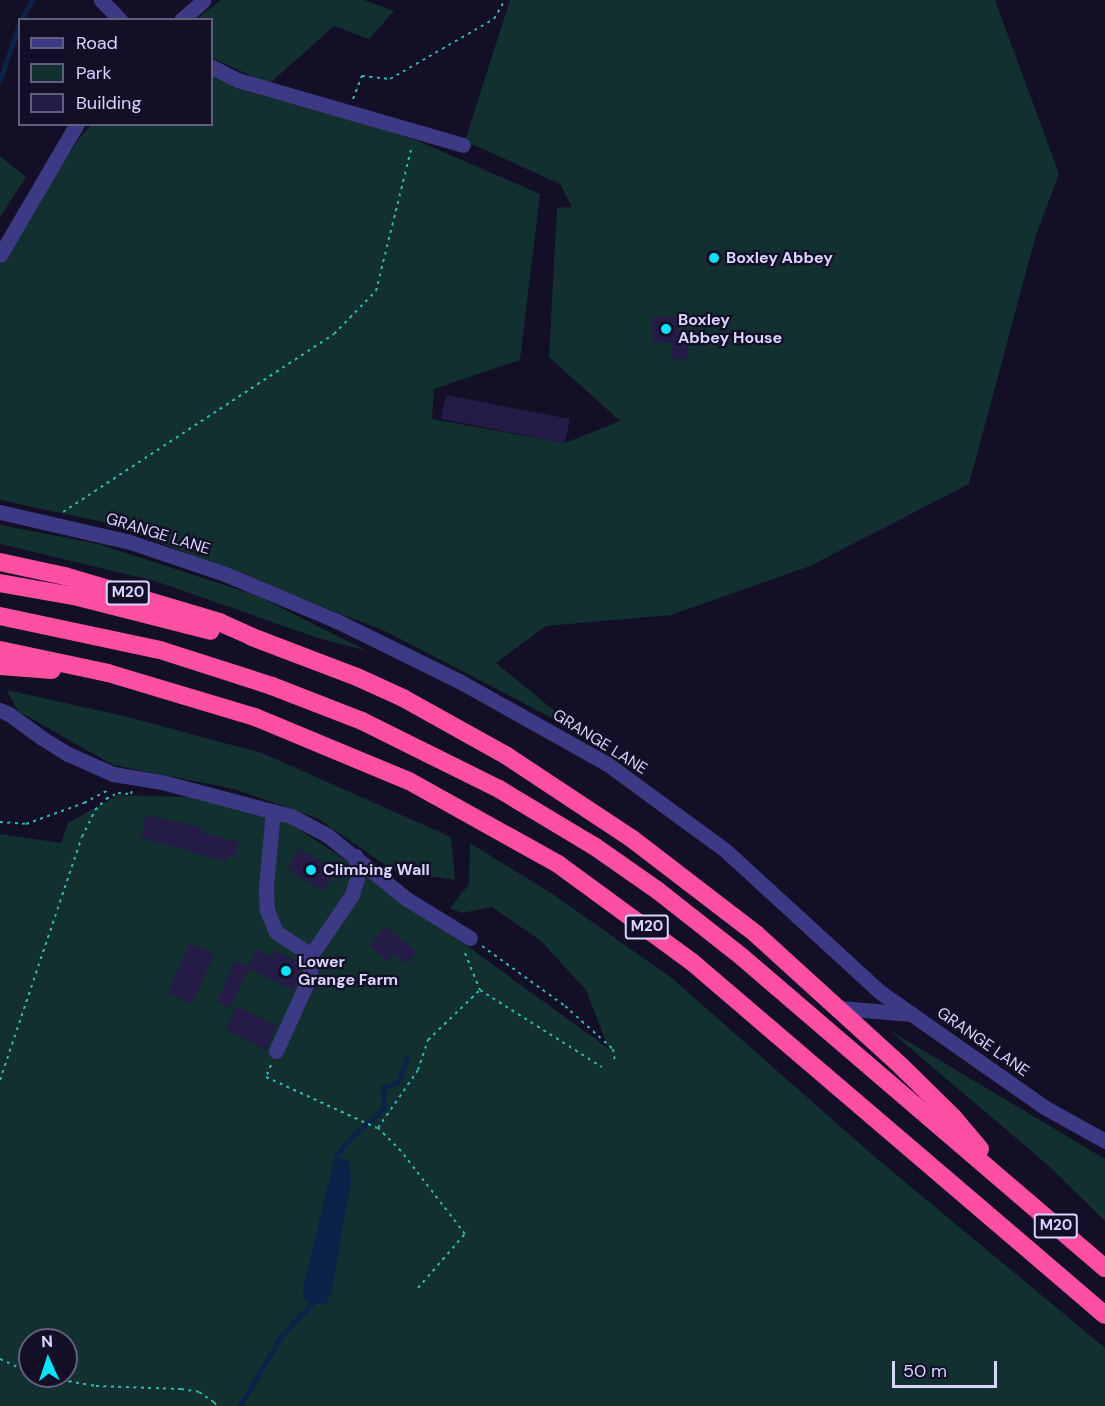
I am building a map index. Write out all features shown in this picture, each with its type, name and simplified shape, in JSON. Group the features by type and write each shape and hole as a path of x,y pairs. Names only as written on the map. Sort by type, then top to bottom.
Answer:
{"highway":[{"name":"M20","path":"0,562 64,576 152,600 219,622 252,638 367,681 403,698 507,756 631,838 756,934 840,1008 953,1117 1008,1183"},
{"name":"M20","path":"0,583 74,596 214,632 252,638"},
{"name":"M20","path":"0,616 160,650 272,686 362,721 499,789 594,846 657,890 742,957 1105,1268"},
{"name":"M20","path":"0,650 108,673 255,717 409,781 558,864 692,962 1105,1315"},
{"name":"M20","path":"0,666 108,673"}],"street":[{"path":"100,0 118,18"},
{"path":"183,18 204,0"},
{"path":"213,68 238,80 463,145"},
{"path":"0,255 76,126"},
{"name":"GRANGE LANE","path":"0,512 49,521 130,542 204,566 337,621 459,681 606,763 725,850 880,992 1044,1107 1105,1141"},
{"path":"0,711 9,714 68,754 116,774 162,782 291,816 327,835 407,898 465,935"},
{"path":"273,811 266,887 267,910 276,932 311,955"},
{"path":"276,1052 310,976 311,955 352,895 357,877 356,856"},
{"path":"840,1008 912,1014"}],"path":[{"path":"347,112 362,76 390,79 494,19 505,0"},
{"path":"49,521 334,334 376,291 413,141"},
{"path":"0,822 26,824 84,803 115,787 116,774"},
{"path":"0,1080 82,837 95,810 106,799 118,793 131,794 133,788 121,786 116,774"},
{"path":"465,935 467,964 480,990 602,1067"},
{"path":"465,935 565,1006 613,1048 615,1061"},
{"path":"378,1128 418,1070 428,1040 480,990"},
{"path":"276,1052 266,1077 378,1128 401,1151 465,1234 418,1288"},
{"path":"0,1359 18,1367"},
{"path":"78,1383 96,1386 181,1389 199,1392 214,1401 217,1406"}],"green space":[{"path":"221,0 364,0 394,11 369,39 334,26 269,84 213,58 213,18 198,18"},
{"path":"510,0 995,0 1059,174 1036,235 969,484 810,566 671,615 546,626 496,663 583,734 387,632 112,524 0,500 0,264 78,140 90,126 213,126 213,74 418,141 540,194 520,360 434,389 432,419 565,443 620,421 549,357 557,208 572,207 560,184 465,141"},
{"path":"0,156 26,177 0,217"},
{"path":"0,525 98,544 258,596 367,651 315,637 155,581 0,544"},
{"path":"7,690 124,716 262,753 451,837 455,880 394,871 317,818 234,789 113,765 18,711"},
{"path":"118,795 189,797 285,820 379,882 609,1049 586,990 541,941 492,907 462,913 450,908 469,884 470,843 554,895 673,979 875,1157 1105,1348 1105,1406 0,1406 0,834 61,843 68,823"},
{"path":"889,1030 1105,1159 1105,1221 1050,1167"}],"water":[{"path":"345,1158 350,1163 351,1182 332,1292 326,1304 315,1304 303,1298 304,1284 334,1159"}],"building":[{"name":"Boxley Abbey House","path":"652,317 678,317 679,342 688,341 688,359 672,360 672,342 653,343"},
{"path":"446,395 570,419 565,443 441,419"},
{"path":"146,815 203,828 201,833 239,842 235,857 228,855 226,862 141,837"},
{"name":"Climbing Wall","path":"300,848 336,871 323,891 287,868"},
{"path":"385,926 417,952 406,964 393,953 387,961 369,946"},
{"path":"189,944 215,952 192,1004 168,993"},
{"path":"256,949 272,957 275,950 301,963 300,974 293,990 249,968 231,1008 217,1002 235,961 248,966"},
{"path":"236,1006 277,1026 266,1050 226,1030"}],"waterway":[{"path":"22,18 32,0"},
{"path":"0,80 18,28"},
{"path":"337,1163 336,1156 348,1141 384,1108 383,1088 398,1082 407,1057"},
{"path":"240,1406 281,1336 315,1300"}],"place":[{"name":"Boxley Abbey","path":"714,258"},
{"name":"Boxley Abbey House","path":"666,329"},
{"name":"Climbing Wall","path":"311,870"},
{"name":"Lower Grange Farm","path":"286,971"}]}
